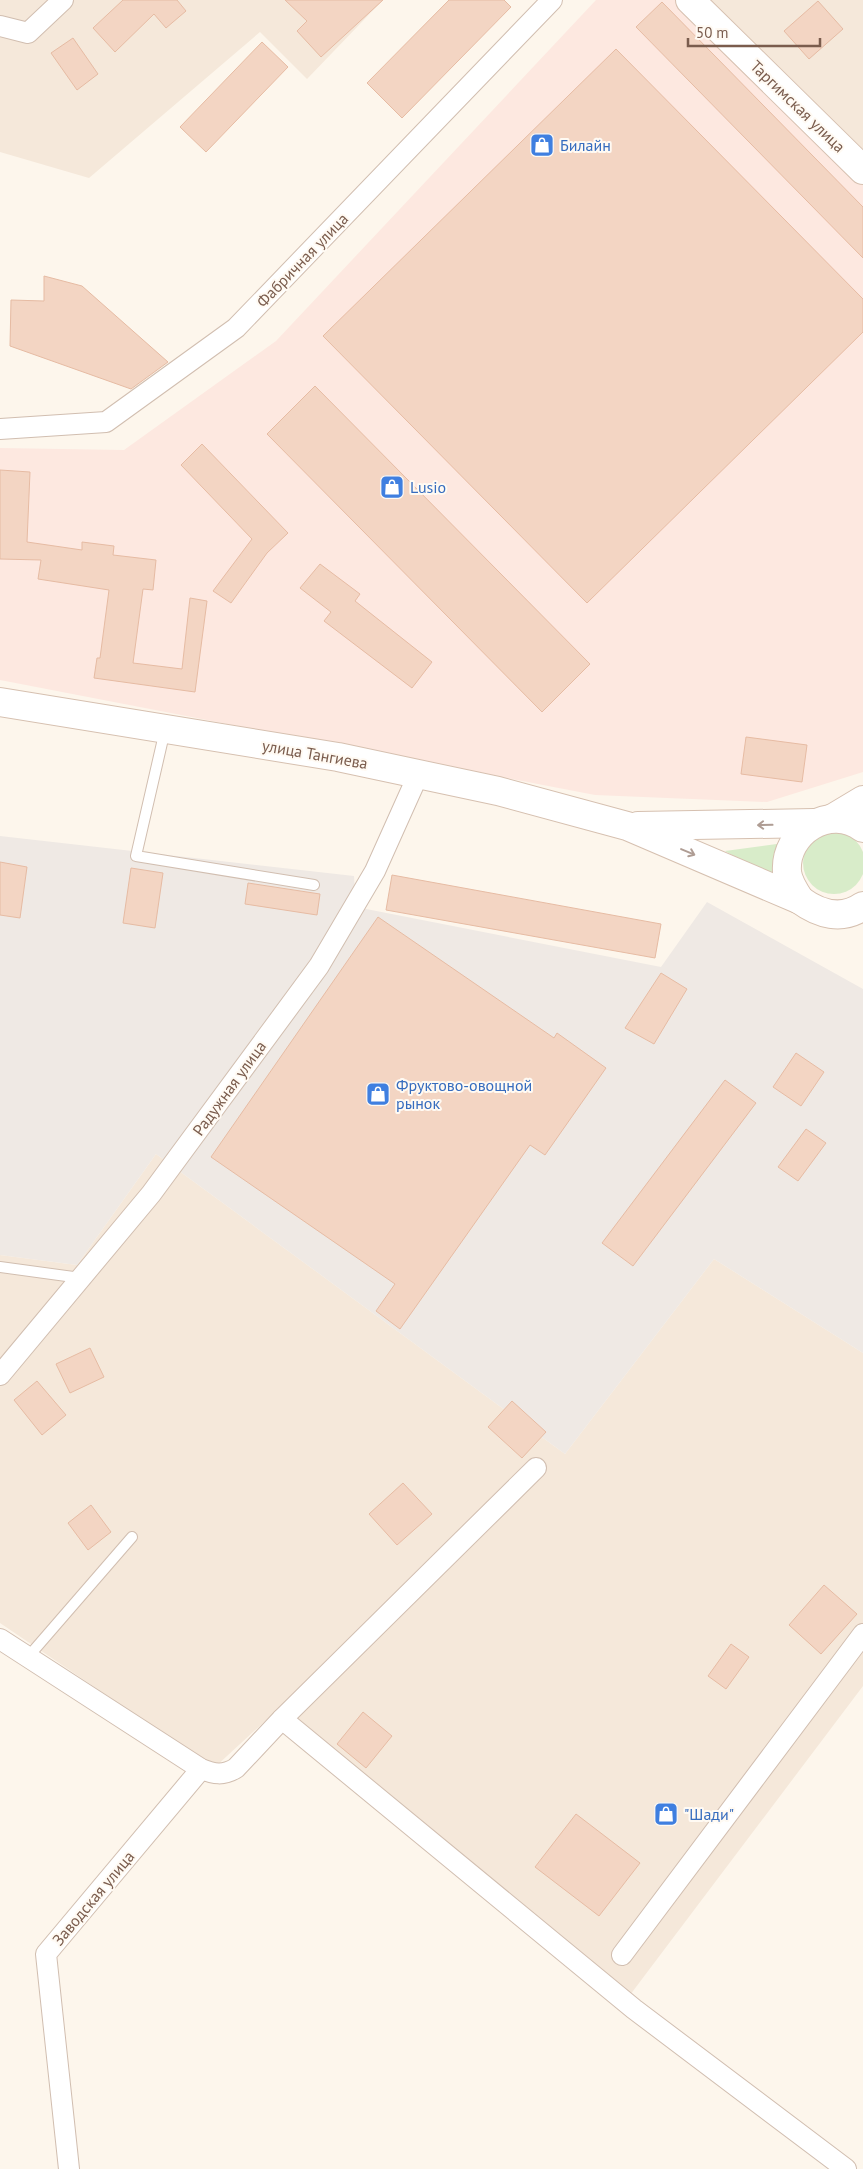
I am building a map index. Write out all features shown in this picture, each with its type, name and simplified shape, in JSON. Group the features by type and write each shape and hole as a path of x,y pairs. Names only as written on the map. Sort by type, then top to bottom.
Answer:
{"main road":[{"name":"Таргимская улица","path":"690,0 863,170"},
{"name":"улица Тангиева","path":"0,702 338,757 419,773 498,791 626,826"},
{"path":"800,900 792,888 787,873 788,858 792,844 801,832 863,800"},
{"path":"626,826 846,820 863,828"},
{"path":"626,826 800,900 814,910 863,924"},
{"path":"830,915 846,914 863,906"}],"street":[{"path":"0,26 28,33 63,0"},
{"name":"Фабричная улица","path":"0,429 106,422 236,328 552,0"},
{"name":"Радужная улица","path":"0,1375 152,1194 319,966 375,872 419,773"},
{"path":"0,1638 200,1769 212,1774 227,1774 236,1768 282,1719 536,1468"},
{"path":"622,1955 863,1634"},
{"path":"282,1719 634,2010 846,2169"},
{"name":"Заводская улица","path":"69,2169 46,1954 200,1769"}],"lane":[{"path":"165,729 136,856 314,885"},
{"path":"0,1267 81,1278"},
{"path":"28,1657 132,1537"}],"shaded area":[{"path":"0,0 383,0 307,79 260,32 89,178 0,152"},
{"path":"596,0 679,0 863,182 863,772 767,802 595,795 0,680 0,448 124,450 276,341"},
{"path":"690,0 863,0 863,170"},
{"path":"0,836 354,876 356,907 661,967 707,902 863,989 863,1353 714,1259 565,1454 156,1154 77,1265 0,1255"},
{"path":"156,1154 565,1454 714,1259 863,1353 863,1686 630,1995 278,1709 214,1768 0,1623 0,1255 77,1265"}],"green space":[{"path":"828,832 840,832 856,841 863,851 865,863 863,875 856,885 840,894 828,894 817,889 808,880 803,869 803,857 808,846 817,837"},
{"path":"784,843 778,882 725,851"}],"building":[{"path":"123,0 177,0 186,11 166,28 154,14 115,52 93,28"},
{"path":"285,0 383,0 321,57 297,31 307,21"},
{"path":"449,0 504,0 511,7 402,118 367,83"},
{"path":"818,1 843,29 809,59 784,31"},
{"path":"662,2 863,207 863,258 636,27"},
{"path":"73,38 98,74 77,90 51,53"},
{"path":"262,42 288,67 206,152 180,127"},
{"path":"616,49 863,299 863,332 587,603 323,336"},
{"path":"44,276 82,286 168,362 131,389 10,346 11,300 44,301"},
{"path":"315,386 590,664 542,712 267,434"},
{"path":"202,444 288,533 267,553 231,603 213,591 252,539 181,465"},
{"path":"0,470 30,472 27,542 82,550 82,542 114,546 113,555 156,560 153,590 143,589 133,663 182,669 190,598 207,601 195,692 94,678 97,658 100,658 109,590 38,579 41,560 0,559"},
{"path":"320,564 360,594 355,601 432,662 412,688 324,621 331,612 300,588"},
{"path":"746,737 807,745 802,782 741,774"},
{"path":"0,862 27,867 20,918 0,915"},
{"path":"131,868 163,873 155,928 123,923"},
{"path":"392,875 661,924 655,958 386,910"},
{"path":"248,883 320,894 317,915 245,904"},
{"name":"Фруктово-овощной рынок","path":"378,917 554,1038 557,1033 606,1068 545,1155 530,1145 400,1329 376,1311 395,1284 211,1157"},
{"path":"661,973 687,989 654,1044 625,1028"},
{"path":"796,1053 824,1072 801,1106 773,1087"},
{"path":"725,1080 756,1103 633,1266 602,1243"},
{"path":"806,1129 826,1143 798,1181 778,1167"},
{"path":"90,1348 104,1377 70,1393 56,1364"},
{"path":"37,1381 66,1415 42,1435 14,1400"},
{"path":"512,1401 546,1432 522,1458 488,1427"},
{"path":"403,1483 432,1514 397,1545 369,1514"},
{"path":"91,1505 111,1532 88,1550 68,1523"},
{"path":"824,1585 857,1614 821,1654 789,1625"},
{"path":"731,1644 749,1657 726,1689 708,1676"},
{"path":"363,1712 392,1736 366,1768 337,1744"},
{"path":"576,1814 640,1863 599,1916 535,1867"}],"place":[{"name":"Билайн","path":"542,145"},
{"name":"Lusio","path":"392,487"},
{"name":"Фруктово-овощной рынок","path":"378,1094"},
{"name":"\"Шади\"","path":"666,1814"}]}
